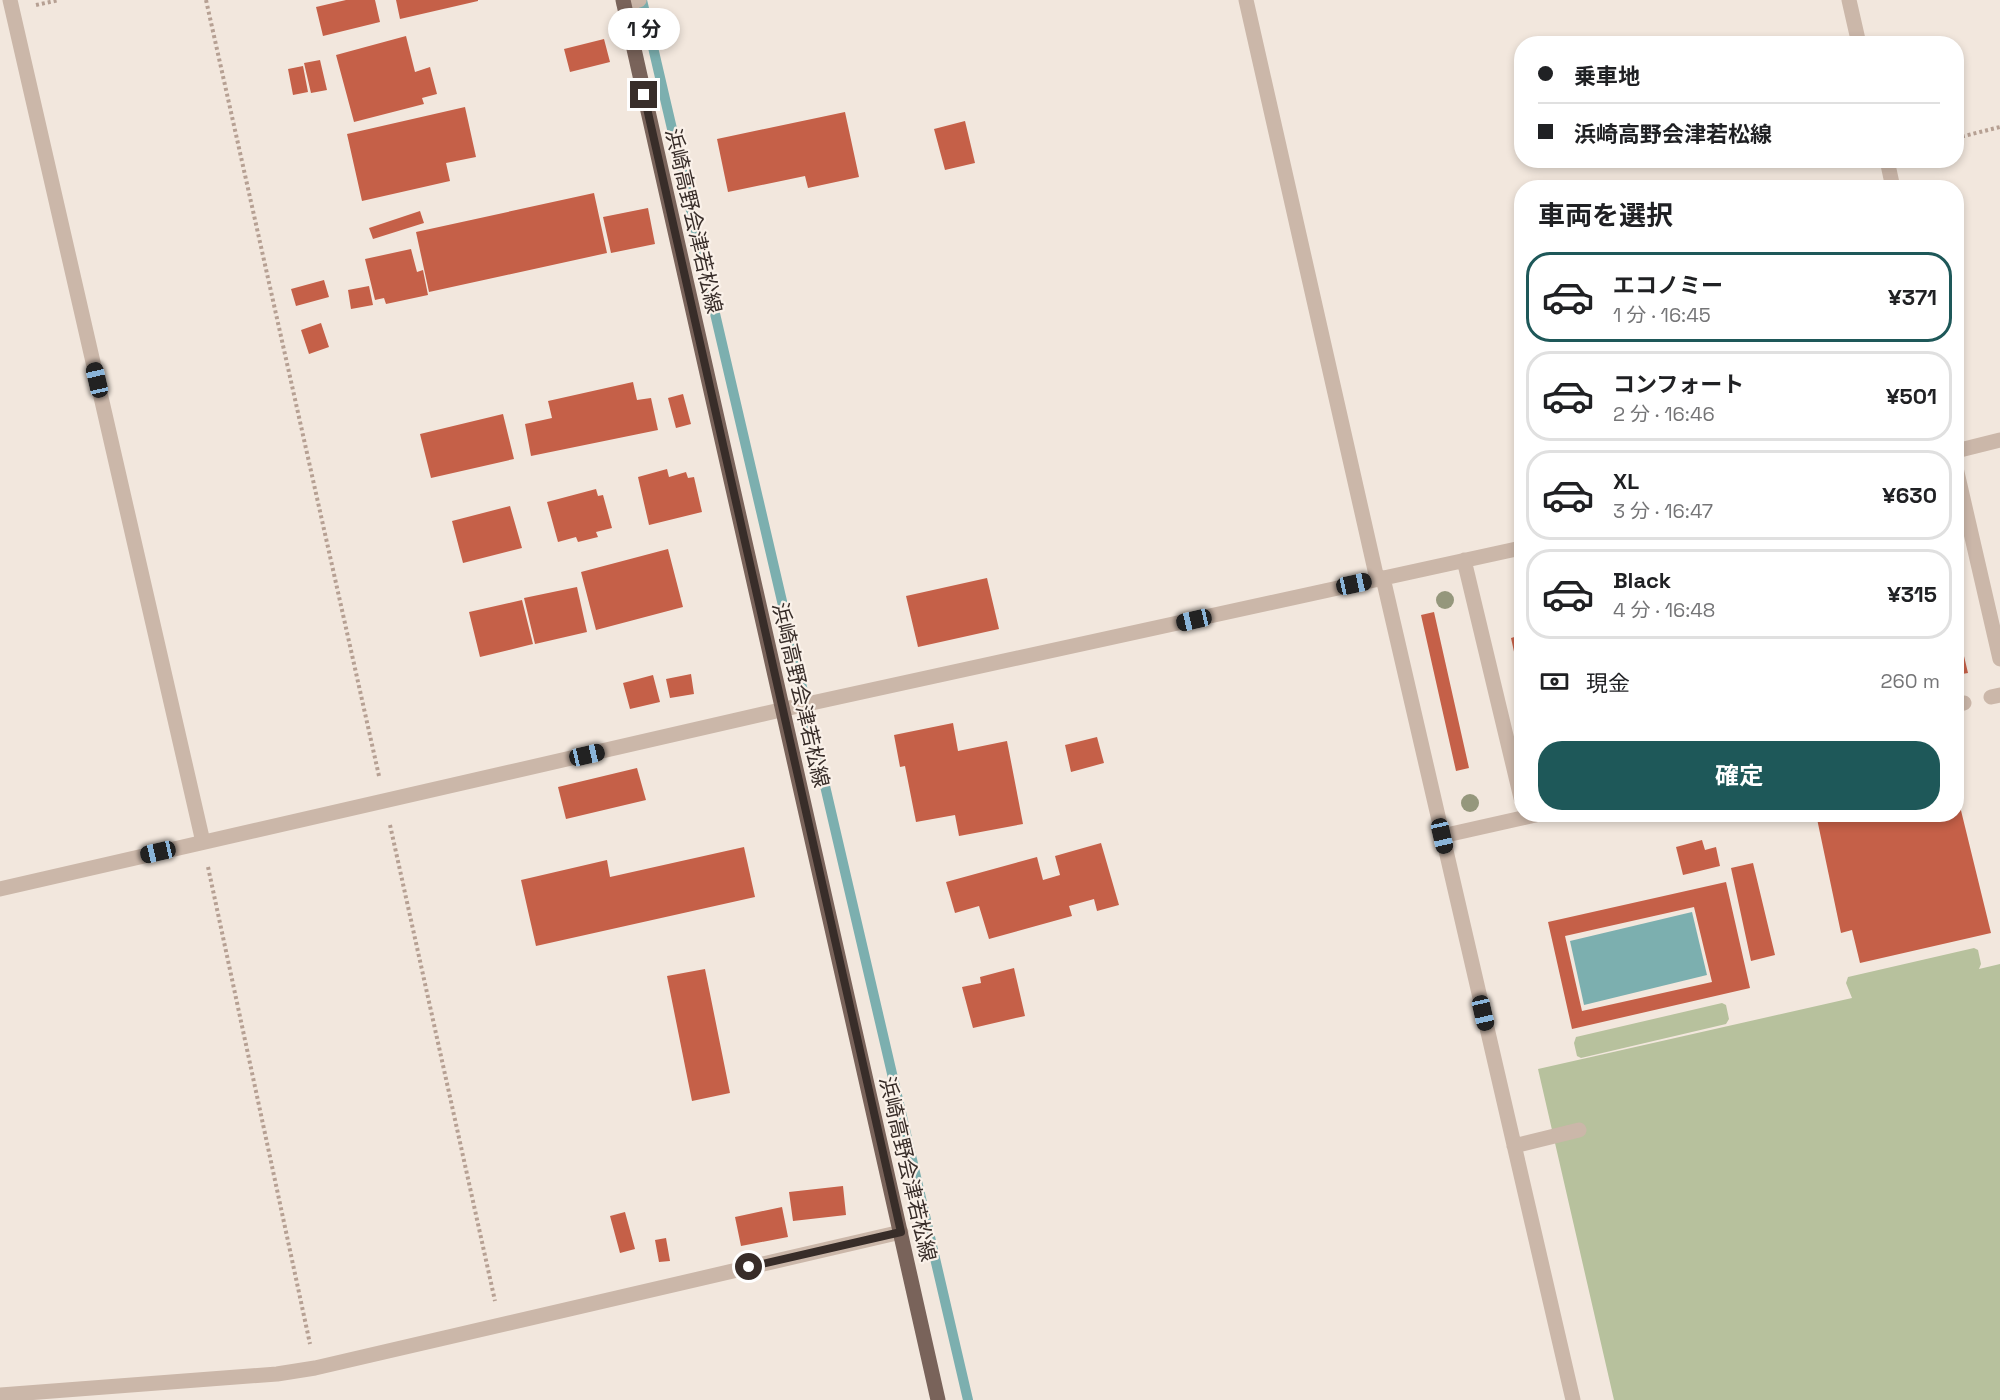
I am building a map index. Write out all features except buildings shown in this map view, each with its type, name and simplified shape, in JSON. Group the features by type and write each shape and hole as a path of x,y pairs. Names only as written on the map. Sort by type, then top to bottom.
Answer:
{"main road":[{"name":"浜崎高野会津若松線","path":"628,1 790,708 938,1400"}],"street":[{"path":"10,0 203,842"},
{"path":"1246,0 1573,1400"},
{"path":"1849,0 1857,36"},
{"path":"1964,449 2000,440"},
{"path":"1964,503 2000,659"},
{"path":"0,889 790,708 1514,549"},
{"path":"1464,560 1514,769"},
{"path":"1442,836 1514,820"},
{"path":"1514,1146 1580,1130"},
{"path":"0,1395 277,1374 315,1368 901,1232"}],"path":[{"path":"206,0 501,1325"},
{"path":"1964,136 2000,127"},
{"path":"203,842 315,1368"}],"green space":[{"path":"1974,948 1978,950 1981,964 1979,969 2000,964 2000,1400 1614,1400 1538,1069 1852,998 1846,983 1848,977"},
{"path":"1722,1003 1726,1005 1729,1019 1726,1024 1581,1058 1577,1056 1574,1043 1576,1037"}],"water":[{"path":"1692,912 1707,975 1584,1005 1570,941"}],"waterway":[{"path":"642,0 968,1400"}],"route":[{"path":"644,95 901,1232 749,1267"}]}
